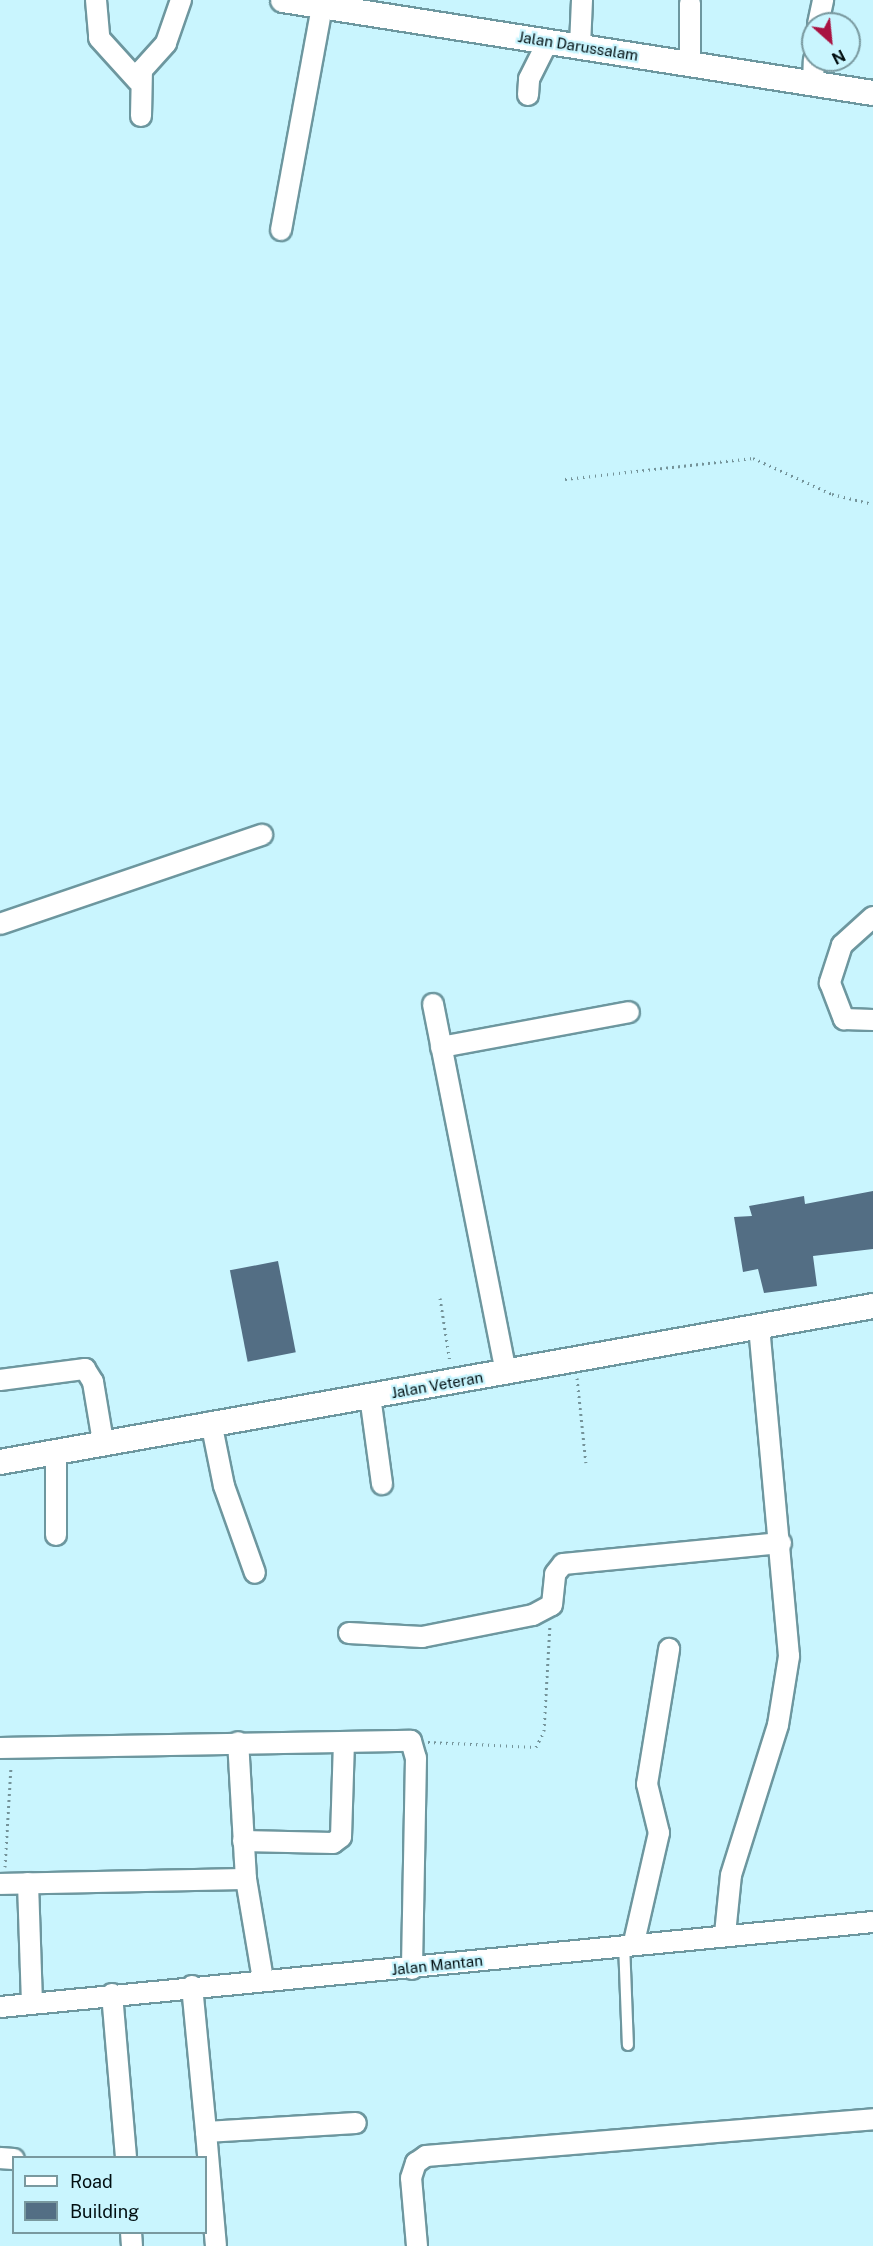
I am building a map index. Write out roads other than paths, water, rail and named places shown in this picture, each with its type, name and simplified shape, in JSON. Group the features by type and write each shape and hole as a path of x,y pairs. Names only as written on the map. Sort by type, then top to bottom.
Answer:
{"street":[{"path":"96,0 99,38 138,81 141,116"},
{"path":"138,81 166,43 181,0"},
{"name":"Jalan Darussalam","path":"283,0 873,93"},
{"path":"580,46 582,0"},
{"path":"690,3 690,64"},
{"path":"281,230 322,6"},
{"path":"528,95 529,79 548,41"},
{"path":"813,84 814,72"},
{"path":"0,924 262,835"},
{"path":"873,916 842,945 830,983 844,1019 873,1020"},
{"path":"433,1004 506,1374"},
{"path":"441,1047 629,1012"},
{"name":"Jalan Veteran","path":"0,1462 211,1422 575,1362 873,1306"},
{"path":"724,1934 730,1875 786,1688 781,1543 759,1327"},
{"path":"0,1380 85,1369 93,1382 103,1442"},
{"path":"370,1396 382,1484"},
{"path":"211,1422 224,1486 255,1573"},
{"path":"56,1451 56,1535"},
{"path":"350,1633 422,1637 485,1628 550,1608 555,1574 563,1564 781,1543"},
{"path":"629,1943 659,1833 647,1784 669,1649"},
{"path":"6,1748 238,1742 411,1741 416,1758 412,1969"},
{"path":"238,1742 246,1879 262,1979"},
{"path":"243,1841 333,1843 341,1837 344,1742"},
{"path":"2,1884 246,1879"},
{"path":"28,1883 32,2004"},
{"name":"Jalan Mantan","path":"0,2007 262,1979 412,1969 629,1943 873,1922"},
{"path":"192,1986 216,2246"},
{"path":"112,1994 126,2156"},
{"path":"417,2246 411,2178 416,2163 426,2156 873,2119"},
{"path":"206,2132 356,2123"}],"lane":[{"path":"628,2045 629,1943"}]}
